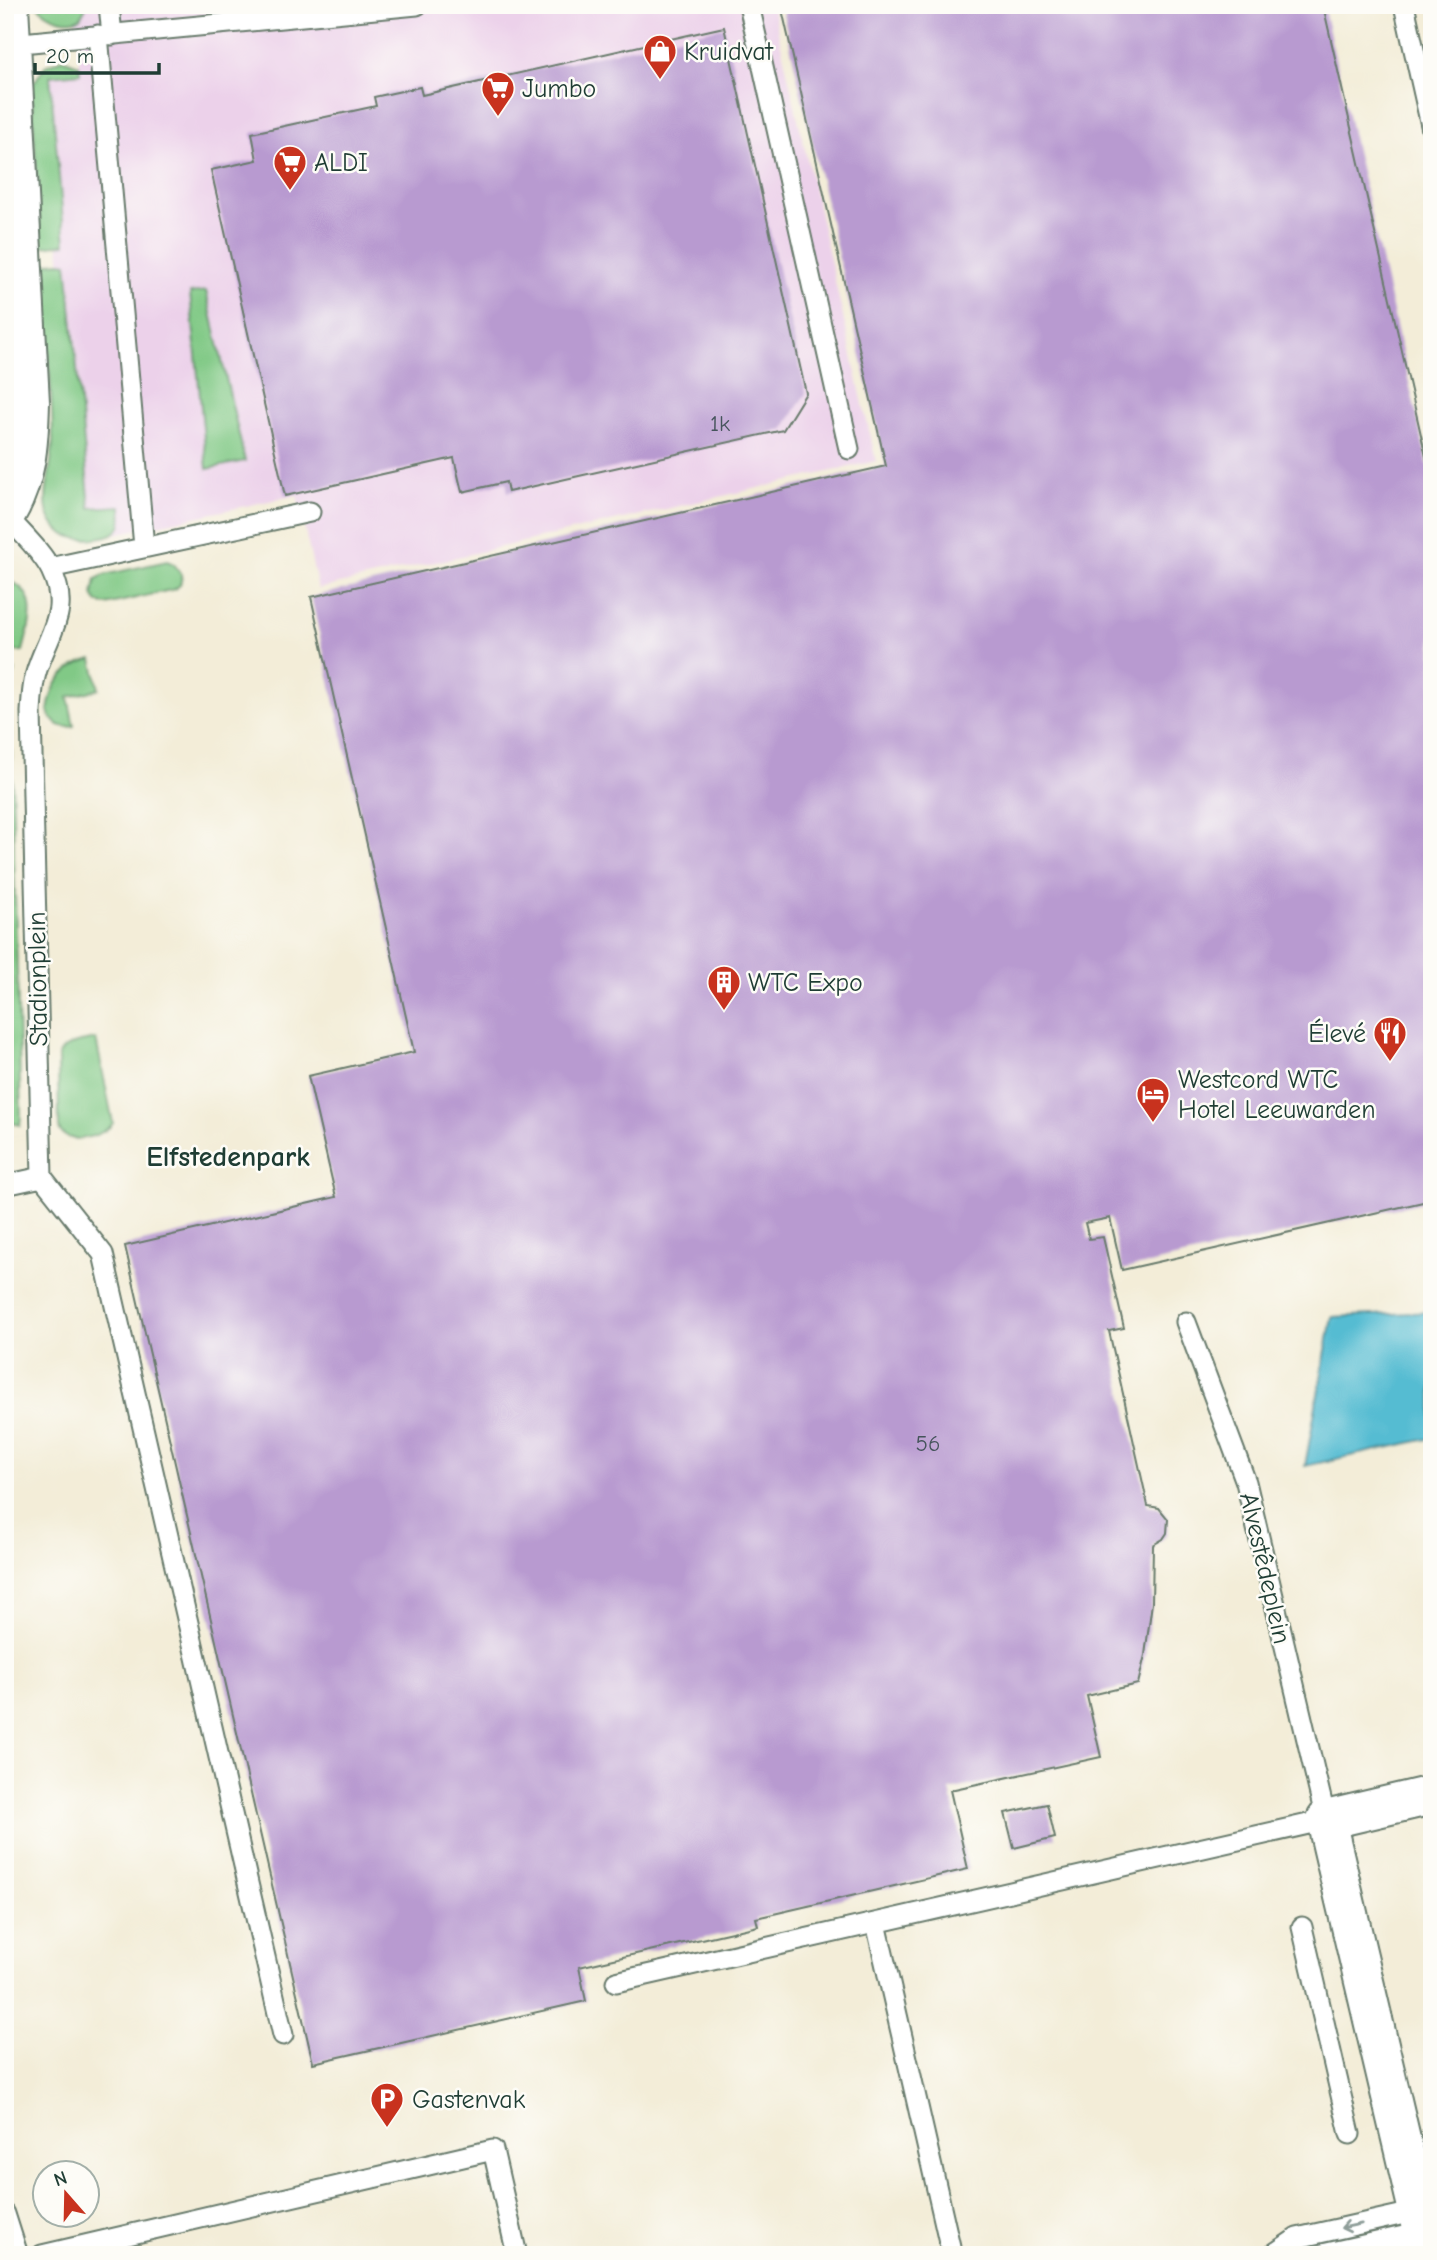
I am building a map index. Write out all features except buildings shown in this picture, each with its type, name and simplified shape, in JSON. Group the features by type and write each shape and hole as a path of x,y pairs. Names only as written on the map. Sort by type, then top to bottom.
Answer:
{"street":[{"name":"Stadionplein","path":"6,515 22,484 29,444 30,402 9,5"},
{"path":"1326,1819 1432,1795"},
{"name":"Alvestêdeplein","path":"1326,1819 1413,2234"}],"lane":[{"path":"109,5 105,35 144,547"},
{"path":"11,44 417,5"},
{"path":"749,5 849,449"},
{"path":"1404,5 1432,130"},
{"path":"50,568 310,512"},
{"name":"Stadionplein","path":"6,515 50,568 60,592 59,617 39,664 33,686 31,712 41,1177"},
{"path":"5,1185 41,1177 103,1254 283,2035"},
{"name":"Alvestêdeplein","path":"1186,1322 1246,1482 1326,1819"},
{"path":"616,1982 1326,1819"},
{"path":"876,1923 952,2255"},
{"path":"1302,1927 1350,2134"},
{"path":"41,2255 493,2150 517,2255"},
{"path":"5,2214 18,2255"},
{"path":"1272,2255 1297,2238 1413,2234"},
{"path":"1318,2255 1413,2234"},
{"path":"1373,2255 1413,2234"}],"shaded area":[{"path":"74,5 772,5 876,461 318,589 297,495 88,540 42,72 80,68"}],"green space":[{"path":"36,5 87,5 80,18 62,20"},
{"path":"62,59 79,65 80,73 50,76 65,244 41,247 31,81 35,81 45,66"},
{"path":"67,263 90,508 121,506 120,527 114,533 84,539 68,536 55,527 46,503 53,441 42,264"},
{"path":"5,266 9,349 5,415"},
{"path":"206,291 245,461 207,469 190,293"},
{"path":"167,561 174,564 182,576 180,585 175,589 106,605 97,602 93,595 96,579 104,575"},
{"path":"5,579 17,585 29,600 30,619 23,651 5,652"},
{"path":"92,659 99,689 68,697 74,726 65,727 58,724 48,711 56,684 74,666"},
{"path":"15,670 10,707 21,1117 20,1125 8,1122 5,1128 5,671"},
{"path":"96,1039 113,1123 94,1136 77,1139 63,1134 59,1128 58,1056 69,1046"}],"water":[{"path":"1432,1312 1432,1438 1305,1466 1332,1317"}],"place":[{"name":"Kruidvat","path":"660,81"},
{"name":"Jumbo","path":"498,118"},
{"name":"ALDI","path":"290,192"},
{"name":"WTC Expo","path":"724,1012"},
{"name":"Élevé","path":"1390,1063"},
{"name":"Westcord WTC Hotel Leeuwarden","path":"1153,1124"},
{"name":"Gastenvak","path":"387,2129"}],"district":[{"name":"Elfstedenpark","path":"228,1156"}]}
